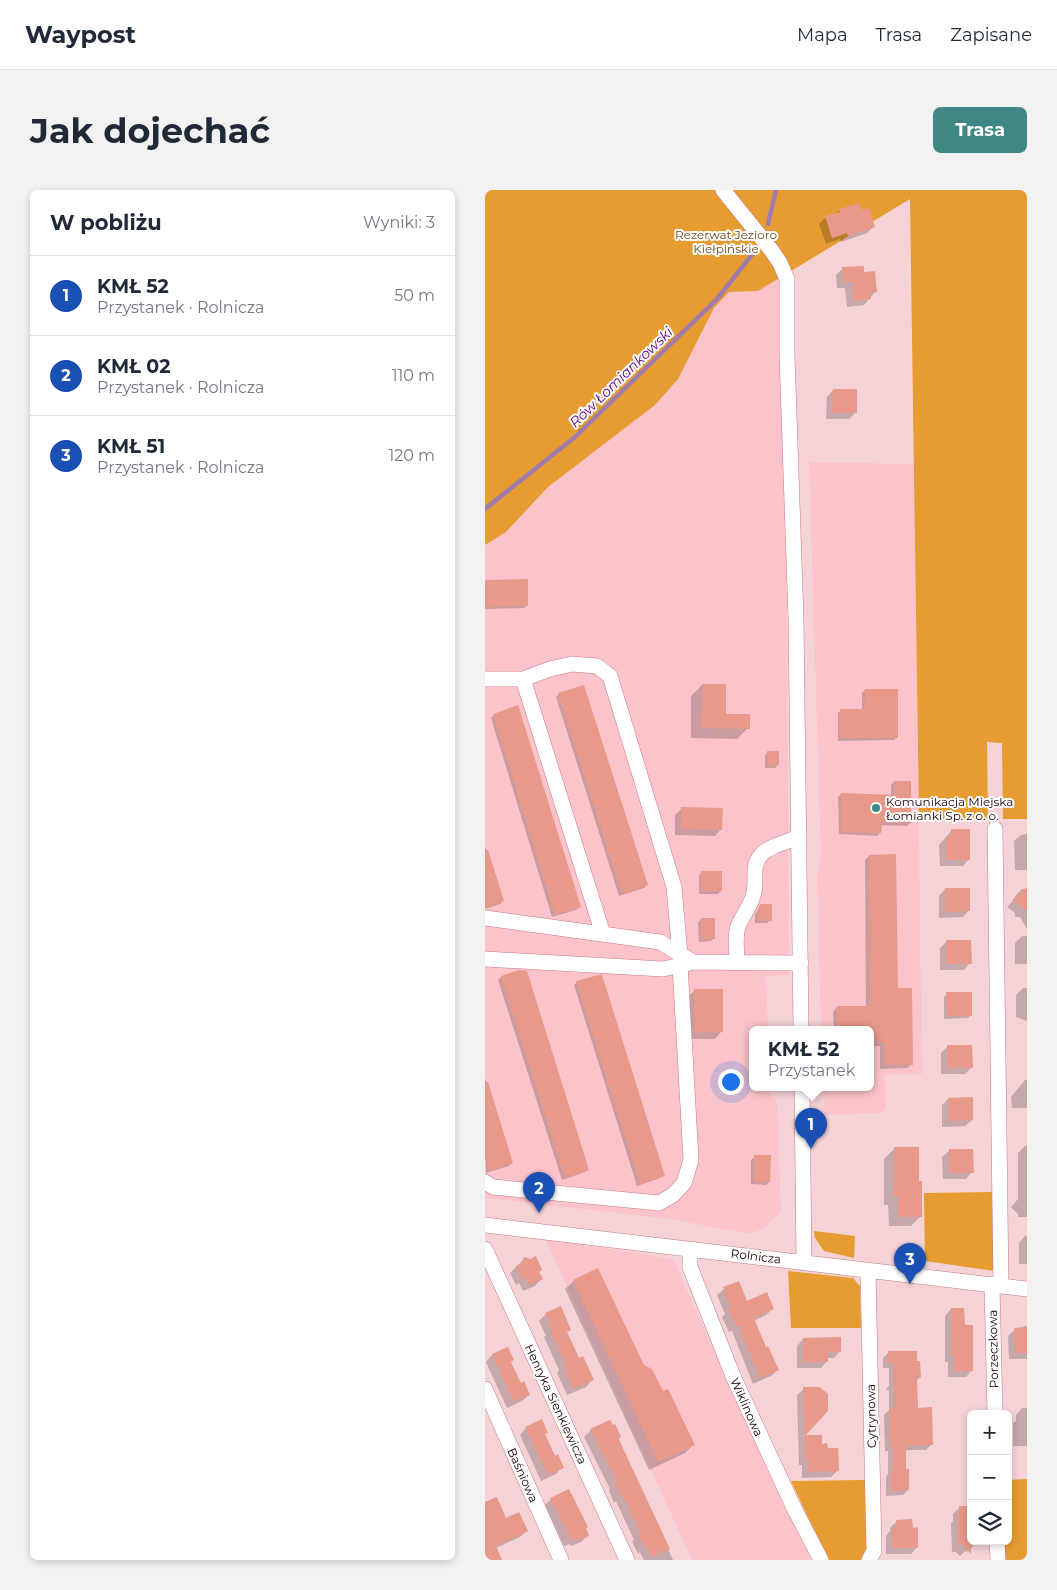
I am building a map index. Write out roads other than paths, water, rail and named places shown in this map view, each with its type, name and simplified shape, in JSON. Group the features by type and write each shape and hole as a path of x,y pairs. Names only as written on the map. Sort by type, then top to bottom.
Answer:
{"street":[{"path":"723,190 772,251 787,279 787,365 796,619 801,1026"},
{"path":"485,679 523,679 550,669 572,664 597,666 610,676 674,886 685,961 691,1160 684,1183 673,1195 659,1203 493,1187 485,1182"},
{"path":"523,679 603,934"},
{"name":"Porzeczkowa","path":"995,829 997,1285 995,1410"},
{"path":"737,962 736,936 739,925 752,902 755,891 754,872 757,860 762,853 799,837"},
{"path":"485,918 660,942 685,961"},
{"path":"485,959 663,969 685,961 801,963"},
{"path":"802,1091 804,1262"},
{"name":"Rolnicza","path":"485,1225 1027,1289"},
{"name":"Henryka Sienkiewicza","path":"485,1249 627,1560"},
{"name":"Wiklinowa","path":"693,1249 689,1257 690,1267 733,1376 794,1508 821,1560"},
{"name":"Cytrynowa","path":"868,1270 874,1551 869,1560"},
{"name":"Baśniowa","path":"485,1389 561,1560"},
{"path":"997,1545 998,1560"}],"waterway":[{"name":"Rów Łomiankowski","path":"768,224 776,190"},
{"name":"Rów Łomiankowski","path":"485,509 575,437 717,299 758,247"}],"place":[{"name":"Komunikacja Miejska Łomianki Sp. z o. o.","path":"876,808"},
{"name":"KMŁ 52","path":"811,1149"},
{"name":"KMŁ 02","path":"539,1213"},
{"name":"KMŁ 51","path":"910,1284"}],"park label":[{"name":"Rezerwat Jezioro Kiełpińskie","path":"726,241"}]}
